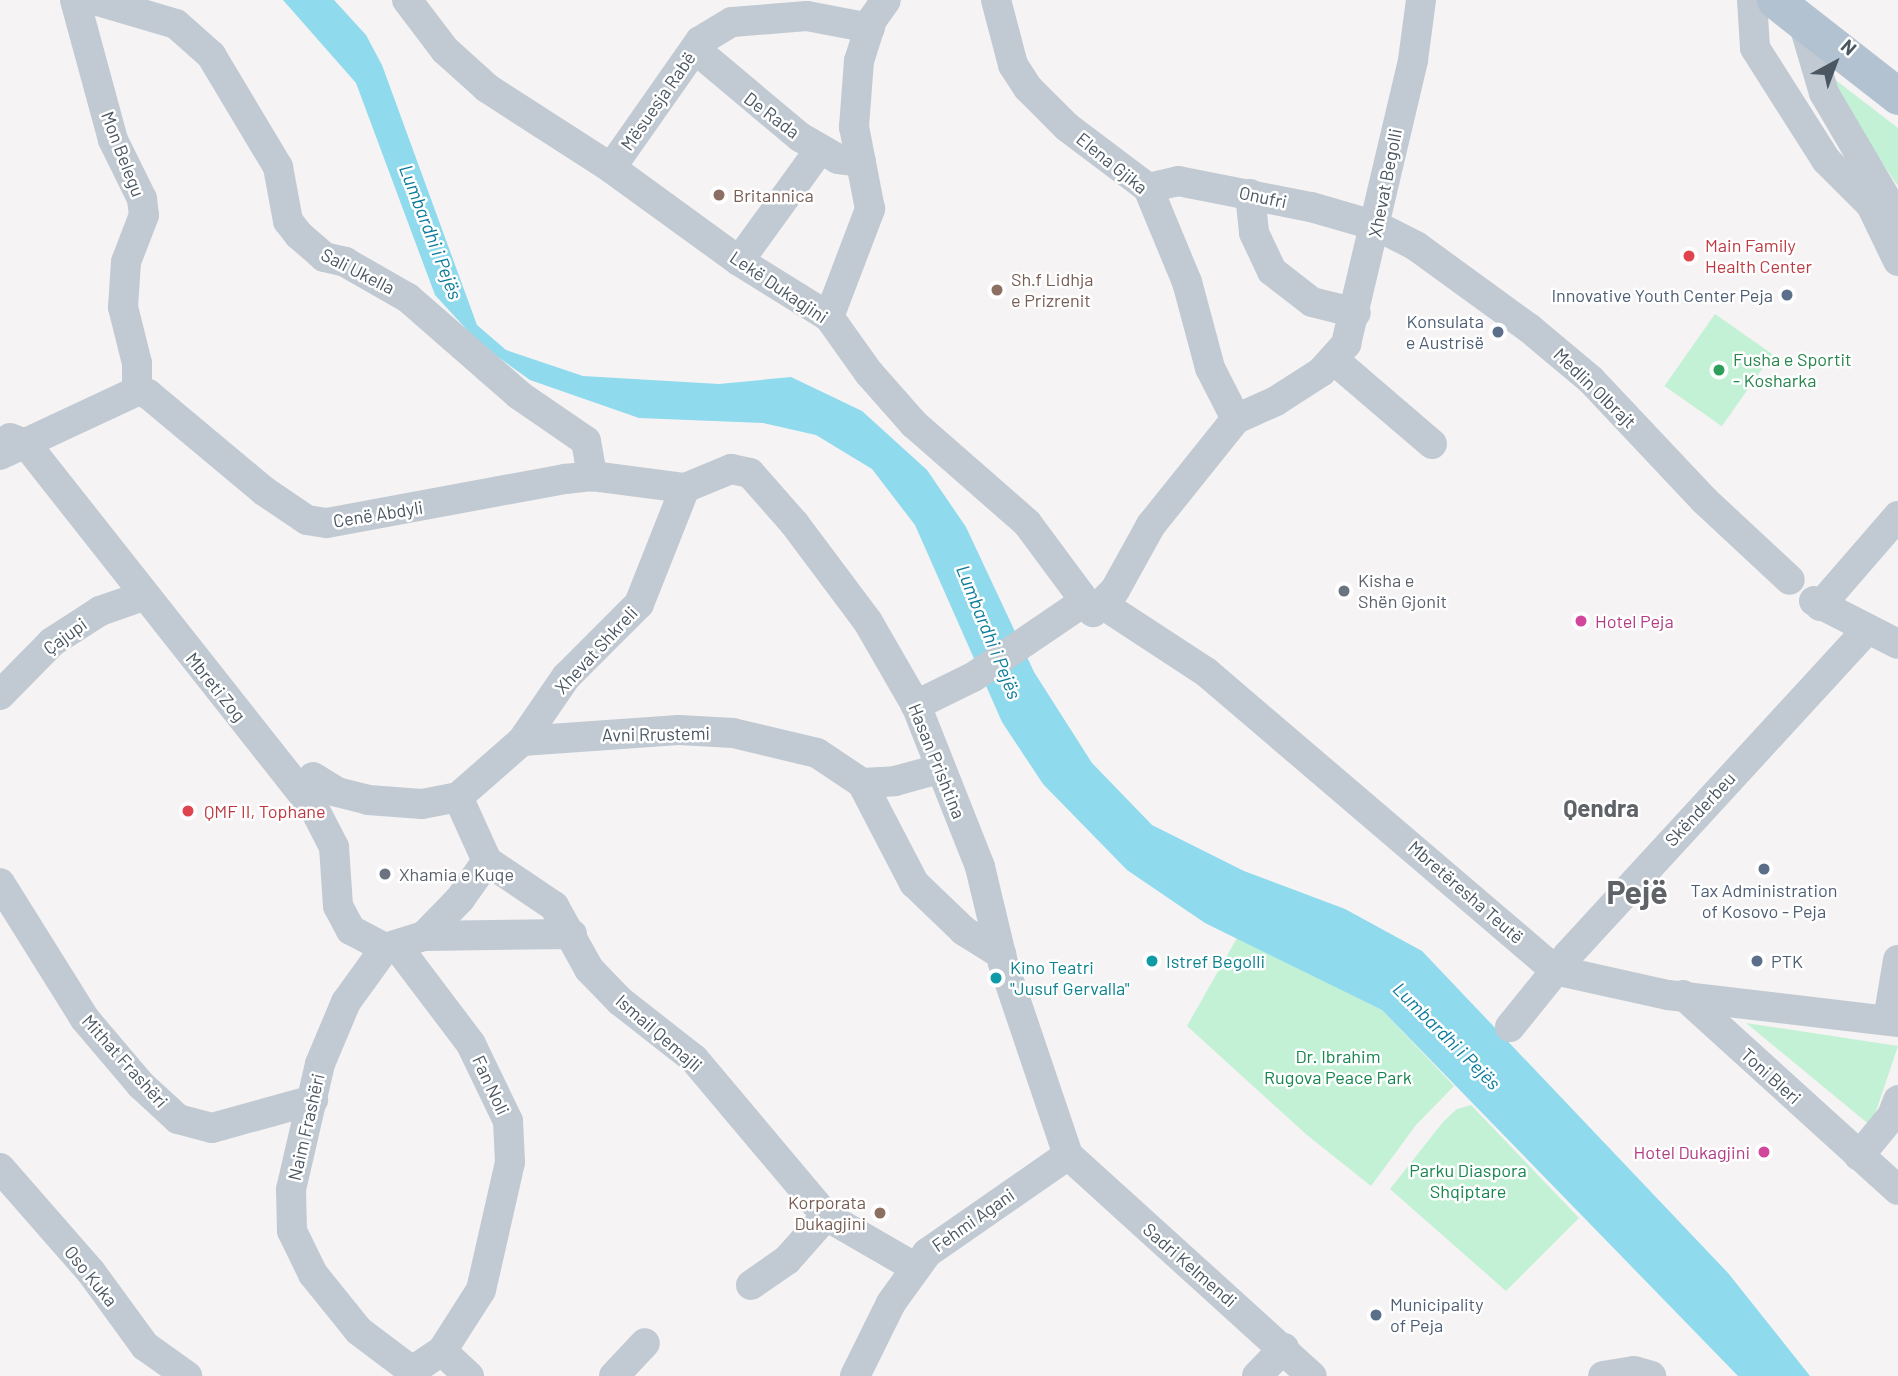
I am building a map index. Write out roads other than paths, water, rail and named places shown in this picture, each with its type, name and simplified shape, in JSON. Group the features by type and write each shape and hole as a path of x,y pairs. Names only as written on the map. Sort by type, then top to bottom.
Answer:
{"main road":[{"path":"1777,5 1898,96"}],"street":[{"name":"Mon Belegu","path":"75,0 113,140 142,199 144,215 126,262 123,307 137,363 137,391"},
{"name":"Sali Ukella","path":"94,0 176,24 211,55 278,167 288,221 299,235 324,257 345,262 408,298 519,394 562,421 586,441 592,476"},
{"name":"Lekë Dukagjini","path":"407,0 445,50 488,88 611,168 739,261 829,317 869,373 914,424 1027,523 1094,603"},
{"path":"829,317 870,209 853,127 859,61 870,28 886,0"},
{"name":"Elena Gjika","path":"996,0 1013,65 1028,89 1067,127 1148,188 1187,282 1210,368 1236,419"},
{"name":"Xhevat Begolli","path":"1094,603 1130,567 1151,525 1236,419 1276,401 1334,360 1346,344 1377,226 1388,154 1413,60 1421,0"},
{"path":"1777,5 1824,93 1898,219"},
{"path":"1777,5 1755,48 1826,160 1871,205 1898,261"},
{"name":"Mësuesja Rabë","path":"611,168 695,49 732,22 767,17 807,16 870,28"},
{"name":"De Rada","path":"695,49 746,96 820,149 838,159 861,162"},
{"path":"739,261 820,149"},
{"name":"Onufri","path":"1148,188 1178,181 1250,194 1377,226"},
{"path":"1250,194 1254,233 1272,271 1312,302 1356,313"},
{"name":"Medlin Olbrajt","path":"1377,226 1416,246 1549,343 1620,407 1704,500 1790,580"},
{"path":"1334,360 1432,444"},
{"path":"9,444 137,391"},
{"name":"Cenë Abdyli","path":"137,391 148,394 214,453 307,520 344,521 592,476 685,488"},
{"name":"Mbreti Zog","path":"9,444 143,596 315,810 334,847 338,905 351,930 401,943"},
{"name":"Hasan Prishtina","path":"685,488 731,469 750,473 794,523 868,622 916,705 939,769 980,867 1001,954 1076,1163"},
{"name":"Xhevat Shkreli","path":"458,797 522,741 566,677 639,604 685,488"},
{"path":"1898,516 1817,603 1898,644"},
{"name":"Çajupi","path":"0,695 52,642 100,611 143,596"},
{"path":"916,705 973,677 1094,603"},
{"name":"Mbretëresha Teutë","path":"1094,603 1206,672 1555,970 1683,995 1893,1021"},
{"name":"Skënderbeu","path":"1510,1027 1555,970 1868,629"},
{"name":"Avni Rrustemi","path":"522,741 679,730 733,733 817,753 862,783 914,883 964,931 1001,954"},
{"path":"862,783 895,782 939,769"},
{"path":"313,777 337,792 400,804 458,797 487,861 460,899 401,943"},
{"name":"Ismail Qemajli","path":"487,861 554,906 572,934 589,970 620,1001 694,1059 825,1216 916,1268"},
{"name":"Mithat Frashëri","path":"0,883 85,1019 141,1085 178,1119 212,1128 313,1100"},
{"path":"401,943 572,934"},
{"name":"Naim Frashëri","path":"401,943 346,1002 320,1065 291,1190 292,1230 313,1273 359,1331 409,1374 442,1350"},
{"name":"Fan Noli","path":"401,943 471,1044 508,1121 510,1162 481,1290 442,1350"},
{"path":"1893,1021 1898,960"},
{"name":"Toni Bleri","path":"1683,995 1898,1190"},
{"path":"1858,1156 1892,1116 1898,1100"},
{"name":"Fehmi Agani","path":"855,1376 891,1303 916,1268 938,1245 1076,1163"},
{"name":"Sadri Kelmendi","path":"1076,1163 1312,1376"},
{"name":"Oso Kuka","path":"0,1168 90,1272 145,1346 187,1376"},
{"path":"751,1285 787,1260 825,1216"},
{"path":"614,1376 645,1343"},
{"path":"1257,1376 1284,1348"},
{"path":"442,1350 468,1376"},
{"path":"1606,1375 1634,1371 1651,1376"}],"water":[{"name":"Lumbardhi i Pejës","path":"283,0 334,0 366,35 382,65 477,325 506,350 583,376 719,384 791,377 862,411 927,470 966,527 1034,672 1092,763 1152,825 1244,871 1345,909 1422,951 1728,1273 1810,1376 1738,1376 1382,1010 1205,923 1127,870 1043,784 1002,722 915,525 872,469 816,435 763,423 639,418 530,380 480,344 435,295 356,83"}],"place":[{"name":"Britannica","path":"719,195"},
{"name":"Main Family Health Center","path":"1689,256"},
{"name":"Sh.f Lidhja e Prizrenit","path":"997,290"},
{"name":"Innovative Youth Center Peja","path":"1787,295"},
{"name":"Konsulata e Austrisë","path":"1498,332"},
{"name":"Fusha e Sportit - Kosharka","path":"1719,370"},
{"name":"Kisha e Shën Gjonit","path":"1344,591"},
{"name":"Hotel Peja","path":"1581,621"},
{"name":"QMF II, Tophane","path":"188,811"},
{"name":"Tax Administration of Kosovo - Peja","path":"1764,869"},
{"name":"Xhamia e Kuqe","path":"385,874"},
{"name":"Istref Begolli","path":"1152,961"},
{"name":"PTK","path":"1757,961"},
{"name":"Kino Teatri \"Jusuf Gervalla\"","path":"996,978"},
{"name":"Hotel Dukagjini","path":"1764,1152"},
{"name":"Korporata Dukagjini","path":"880,1213"},
{"name":"Municipality of Peja","path":"1376,1315"}],"district":[{"name":"Qendra","path":"1601,808"},
{"name":"Pejë","path":"1637,891"}],"park label":[{"name":"Dr. Ibrahim Rugova Peace Park","path":"1338,1067"},
{"name":"Parku Diaspora Shqiptare","path":"1468,1181"}]}
